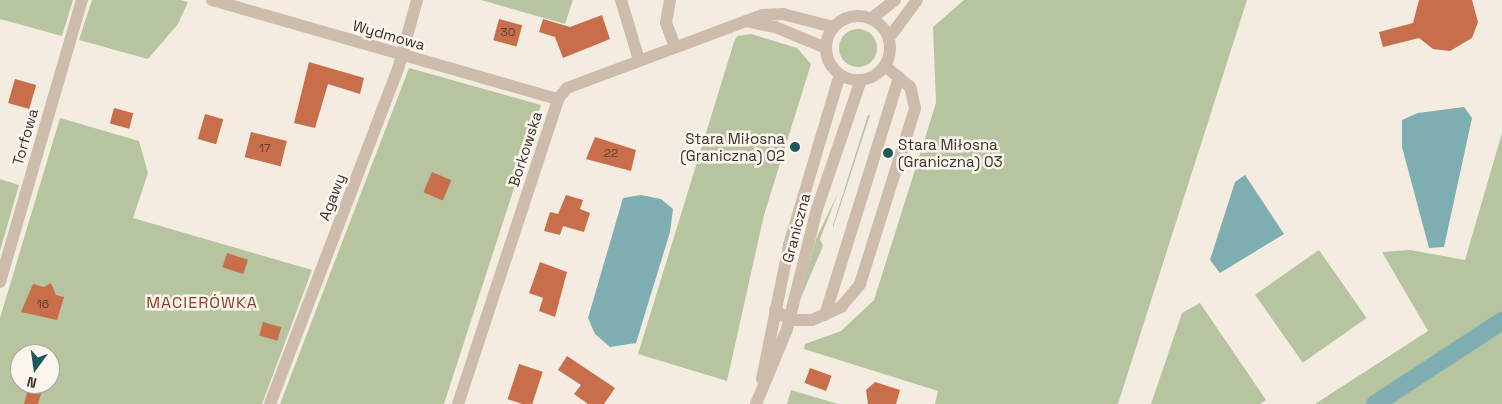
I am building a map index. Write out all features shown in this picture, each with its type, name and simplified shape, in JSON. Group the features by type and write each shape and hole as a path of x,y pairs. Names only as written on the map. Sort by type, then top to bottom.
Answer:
{"street":[{"name":"Torfowa","path":"0,282 82,0"},
{"name":"Wydmowa","path":"212,0 401,56 558,99"},
{"name":"Agawy","path":"270,404 401,56 417,0"},
{"path":"621,0 639,60"},
{"path":"670,0 666,23 675,47"},
{"path":"826,48 833,27 850,16 872,18 895,0"},
{"path":"885,66 889,38 917,0"},
{"name":"Borkowska","path":"458,404 558,99 572,84 746,21 780,14 833,27"},
{"path":"872,18 889,38"},
{"path":"746,21 768,25 826,48 840,74 861,80 885,66"},
{"path":"775,310 790,320 804,322 825,315 846,303 860,284 914,112 914,95 899,77 885,66"},
{"name":"Graniczna","path":"756,404 762,384 775,310 840,74"},
{"path":"825,315 899,77"},
{"name":"Graniczna","path":"762,384 790,320 815,216 861,80"}],"green space":[{"path":"0,0 73,0 62,36 0,19"},
{"path":"92,0 180,0 188,2 178,24 148,59 79,40"},
{"path":"481,0 573,0 565,24"},
{"path":"964,0 1247,0 1118,404 935,404 938,391 804,349 805,344 841,331 874,300 936,103 933,27"},
{"path":"858,29 871,35 877,48 871,61 858,67 845,61 839,48 845,35"},
{"path":"751,34 797,48 811,64 764,215 727,381 638,354 734,42 737,36"},
{"path":"409,68 541,105 444,404 280,404"},
{"path":"868,115 870,115 833,228 833,225"},
{"path":"60,118 139,141 148,173 133,218 312,270 262,404 0,404 0,318"},
{"path":"1502,133 1502,404 1315,404 1428,331 1382,252 1410,250 1465,260"},
{"path":"0,179 19,185 0,251"},
{"path":"838,193 820,239 823,246 799,302 816,239"},
{"path":"1319,250 1367,318 1303,363 1255,295"},
{"path":"1200,303 1266,400 1260,404 1151,404 1182,313"},
{"path":"791,390 838,404 787,404"}],"water":[{"path":"1464,107 1472,118 1444,247 1429,248 1402,147 1402,120 1418,113"},
{"path":"1245,175 1284,234 1220,273 1210,260 1235,182"},
{"path":"641,195 661,199 673,209 670,232 636,343 610,347 595,334 588,318 623,198"}],"building":[{"path":"1419,0 1472,0 1478,22 1472,38 1450,51 1433,49 1419,38 1383,47 1379,32 1413,23"},
{"path":"602,15 610,39 563,58 555,37 539,32 543,19 570,27"},
{"path":"499,19 522,25 516,46 493,40"},
{"path":"309,62 364,78 360,94 328,84 315,128 294,123"},
{"path":"15,79 36,85 29,109 8,103"},
{"path":"114,108 133,113 129,129 110,123"},
{"path":"205,114 223,119 216,144 198,139"},
{"path":"251,132 287,141 281,166 245,157"},
{"path":"595,137 636,150 631,171 586,159"},
{"path":"432,172 451,180 443,200 423,192"},
{"path":"566,195 583,200 580,209 590,213 584,232 563,226 560,235 544,231 550,212 558,214"},
{"path":"227,253 248,260 243,274 222,267"},
{"path":"540,262 567,272 555,317 539,311 543,298 529,293"},
{"path":"51,283 56,295 64,297 57,320 21,312 33,284 44,287"},
{"path":"263,322 281,327 277,341 259,335"},
{"path":"567,356 615,388 604,404 588,404 574,394 581,385 558,370"},
{"path":"519,364 543,372 532,404 522,404 508,399"},
{"path":"810,368 832,376 826,391 805,383"},
{"path":"875,382 900,390 896,404 868,404 866,390"},
{"path":"27,394 41,394 38,404 24,404"}],"waterway":[{"path":"1375,404 1502,321"}],"place":[{"name":"Stara Miłosna (Graniczna) 02","path":"795,147"},
{"name":"Stara Miłosna (Graniczna) 03","path":"888,153"}],"district":[{"name":"MACIERÓWKA","path":"202,303"}]}
